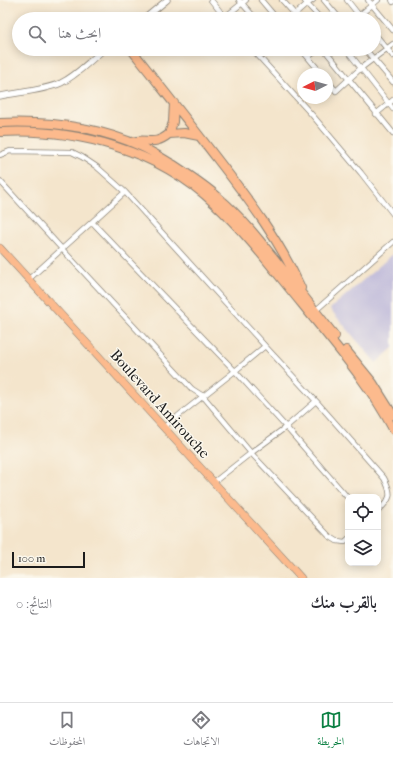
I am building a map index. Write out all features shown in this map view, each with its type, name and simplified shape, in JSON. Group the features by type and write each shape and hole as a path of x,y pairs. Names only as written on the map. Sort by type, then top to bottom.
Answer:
{"highway":[{"path":"137,56 250,202 296,278 306,299"},
{"path":"169,134 173,122 174,103"},
{"path":"0,123 28,122 76,126 111,135 132,142 189,174 218,196 258,239 373,384 393,415"},
{"path":"0,132 41,132 95,140 124,149 156,163 204,194 252,243 336,346 367,386 386,415 393,429"},
{"path":"132,142 138,140 155,142 169,134 184,133 199,136"}],"main road":[{"name":"Boulevard Amirouche","path":"0,248 301,578"}],"street":[{"path":"152,12 167,0"},
{"path":"211,0 221,12"},
{"path":"261,0 271,12"},
{"path":"282,0 293,12"},
{"path":"304,0 314,12"},
{"path":"297,12 313,0"},
{"path":"324,0 334,12"},
{"path":"347,0 355,12"},
{"path":"368,0 378,12"},
{"path":"365,12 378,0"},
{"path":"232,12 243,1 251,12"},
{"path":"381,16 393,30"},
{"path":"381,42 393,56"},
{"path":"381,54 393,44"},
{"path":"0,96 43,88 61,82 74,74 96,56"},
{"path":"259,56 313,116 393,214"},
{"path":"310,56 308,58 317,68"},
{"path":"330,56 393,133"},
{"path":"352,56 393,109"},
{"path":"371,56 393,82"},
{"path":"333,87 336,91 361,68 378,56"},
{"path":"376,114 393,100"},
{"path":"0,154 10,151 72,152 96,167 124,192 316,401 384,478 390,488 391,495 389,501 381,508"},
{"path":"0,181 192,389 203,396 251,453 329,536 337,541 345,542"},
{"path":"29,279 124,192"},
{"path":"92,222 235,371 345,495"},
{"path":"315,311 393,242"},
{"path":"164,428 265,346"},
{"path":"214,482 286,427 316,401"}],"shaded area":[{"path":"393,254 393,348 376,363 330,309"}]}
